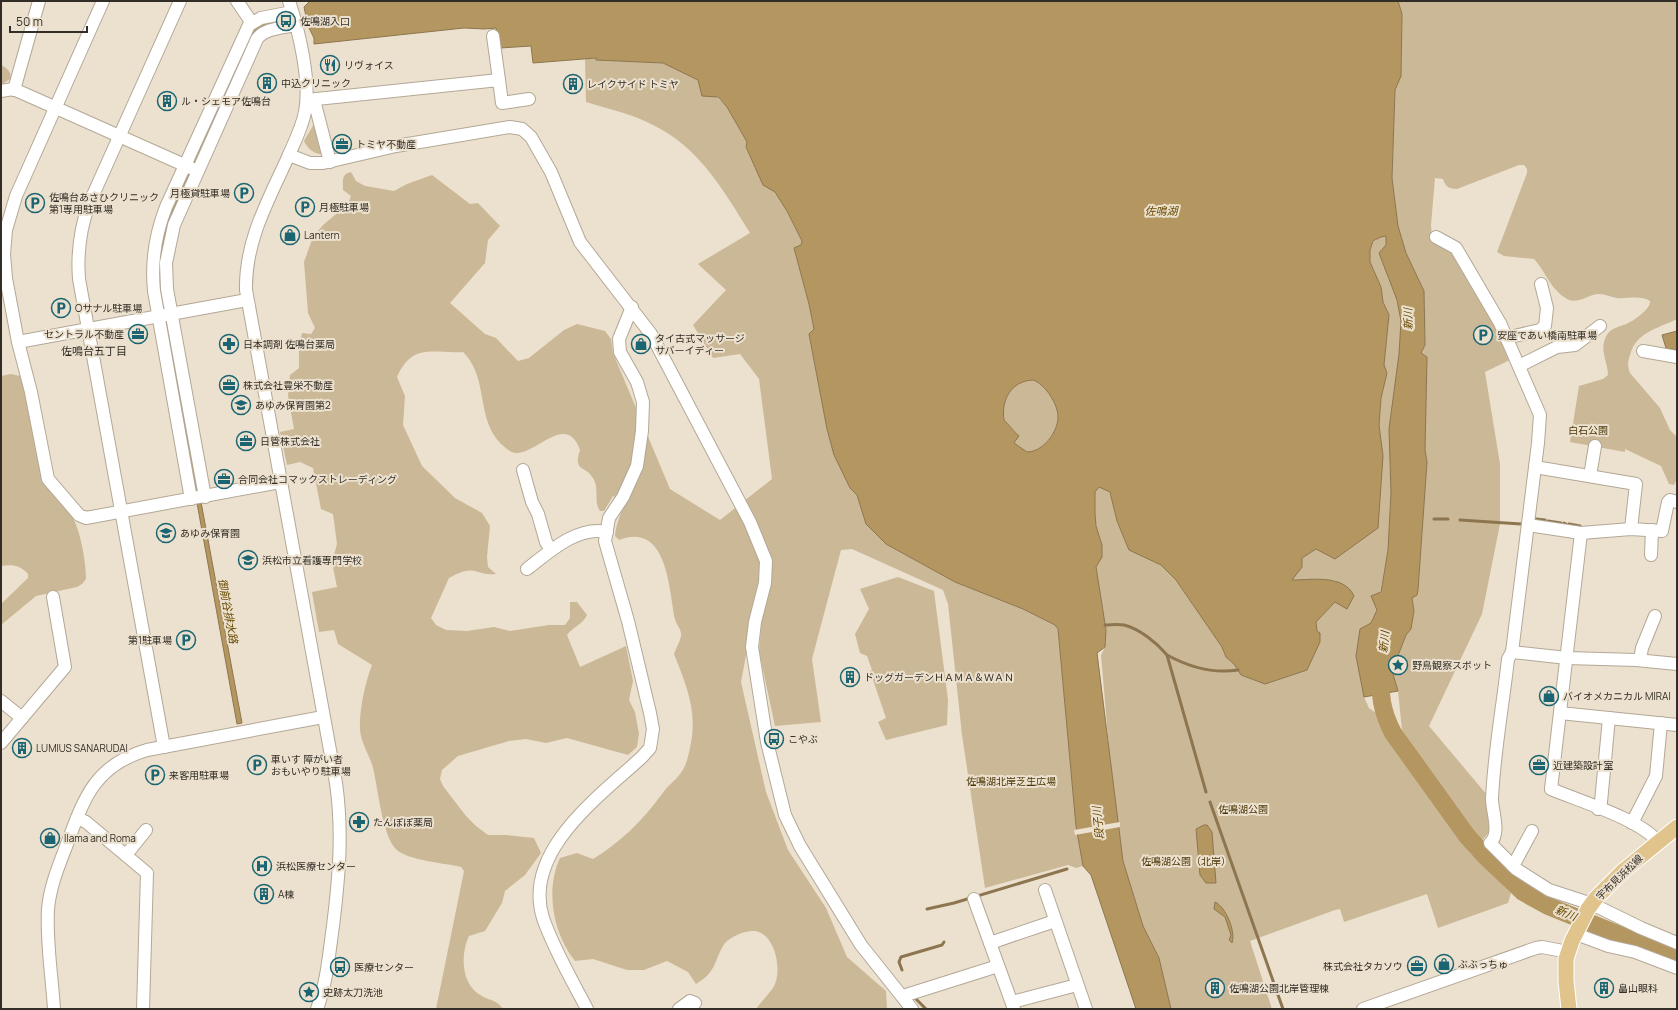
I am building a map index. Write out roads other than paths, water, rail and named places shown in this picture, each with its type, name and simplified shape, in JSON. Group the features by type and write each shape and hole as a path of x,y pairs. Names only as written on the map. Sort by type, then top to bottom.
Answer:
{"main road":[{"name":"宇布見浜松線","path":"1569,1009 1565,968 1568,952 1590,907 1623,871 1658,842 1675,834"}],"street":[{"path":"14,90 39,1"},
{"path":"103,1 16,196 6,230 4,254 6,278 18,342 31,392 50,483 82,517 89,518 280,482"},
{"path":"164,747 78,268 80,236 89,204 180,1"},
{"path":"237,1 252,23"},
{"path":"192,499 158,316 152,276 154,248 161,220 245,32 252,23 261,18 290,7 311,100 330,162"},
{"path":"205,496 166,276 167,250 174,225 257,38 260,34 266,32 295,26"},
{"path":"493,36 502,103 529,99"},
{"path":"311,100 499,80"},
{"path":"1,91 14,90 198,171"},
{"path":"311,100 251,242 246,266 247,300 338,793 341,843 339,875 327,975 316,1009"},
{"path":"289,155 310,163 330,162 396,146 510,127 522,129 531,137 551,172 580,242 632,307 651,334 670,366 750,522 766,561 765,583 755,622 752,647 767,742 785,815 800,846 861,945 910,994 912,1009"},
{"path":"1436,237 1456,248 1500,323 1540,414 1528,525 1512,652 1508,659 1493,792 1495,831 1493,840 1490,843 1513,866 1527,877 1549,890 1677,943"},
{"path":"1506,338 1540,330 1545,326 1547,308 1541,284"},
{"path":"18,342 247,300"},
{"path":"587,1009 554,945 543,917 540,897 543,878 552,852 569,825 650,748 653,729 628,621 605,541 609,518 623,497 638,466 642,431 643,402 637,382 620,352 619,339 632,307"},
{"path":"1519,366 1560,345 1571,347 1600,326"},
{"path":"1651,348 1677,357"},
{"path":"1590,476 1595,446"},
{"path":"1535,467 1636,484 1631,529"},
{"path":"523,470 546,542 551,550"},
{"path":"1528,525 1581,533 1631,529 1662,531 1668,502 1670,500 1677,502"},
{"path":"1651,555 1652,530"},
{"path":"527,568 551,550 586,531 607,532"},
{"path":"1581,533 1551,789 1632,823 1653,836 1658,842"},
{"path":"1,743 65,667 53,597"},
{"path":"1640,660 1642,648 1655,616"},
{"path":"1512,652 1567,658 1640,660 1677,664"},
{"path":"1,700 22,718"},
{"path":"1560,713 1677,725"},
{"path":"54,1009 48,909 56,873 77,818 88,792 104,773 119,762 135,754 164,747 323,717"},
{"path":"1598,809 1601,802 1610,718"},
{"path":"1632,823 1656,776 1661,723"},
{"path":"77,818 86,822 126,855 144,870 148,877 143,1009"},
{"path":"126,855 146,830"},
{"path":"1513,866 1532,831"},
{"path":"1045,890 1086,1009"},
{"path":"974,899 1013,1006 1077,985"},
{"path":"990,943 1055,922"},
{"path":"1577,932 1608,946 1635,952 1677,968"},
{"path":"1363,1009 1536,948 1542,947 1568,952"},
{"path":"910,994 998,966"},
{"path":"678,1009 690,1001 695,1003"}],"water":[{"name":"佐鳴湖","path":"310,1 1398,1 1402,14 1401,76 1395,90 1392,178 1398,226 1406,253 1424,291 1425,345 1421,353 1427,357 1425,450 1427,462 1418,590 1417,595 1412,598 1414,611 1411,629 1406,635 1392,671 1398,691 1364,697 1356,656 1360,629 1371,623 1377,610 1371,596 1381,592 1388,550 1391,493 1389,429 1399,354 1401,321 1397,300 1379,253 1386,245 1386,236 1373,241 1370,250 1370,262 1381,287 1383,302 1389,315 1384,365 1387,373 1381,398 1379,425 1383,456 1378,528 1335,559 1316,549 1302,558 1302,567 1292,580 1318,579 1335,581 1343,584 1354,596 1347,609 1335,602 1316,622 1317,631 1320,633 1320,642 1307,670 1265,684 1241,675 1234,664 1226,657 1222,647 1176,580 1161,565 1129,550 1117,521 1110,492 1099,487 1095,492 1096,526 1102,545 1102,557 1096,567 1106,630 1105,647 1097,653 1123,861 1143,926 1159,958 1171,1009 1136,1009 1091,875 1083,866 1076,826 1058,629 1055,625 1023,609 955,582 886,544 866,524 857,495 850,488 834,455 827,429 809,334 814,329 794,248 801,245 802,241 787,211 775,192 763,185 746,147 747,142 727,107 718,97 702,96 698,80 663,63 596,60 596,58 533,63 531,46 500,48 496,28 464,28 314,44 314,38 308,26 304,7","holes":["1033,380 1038,382 1050,395 1056,406 1058,417 1055,429 1044,445 1039,449 1027,452 1014,443 1019,436 1004,420 1004,405 1013,388 1025,381"]},
{"path":"283,19 283,23 264,27 196,164 192,162 249,34 257,25"},
{"path":"187,173 191,175 172,217 164,240 161,268 166,309 162,309 157,262 165,222"},
{"path":"164,321 168,321 199,491 195,492"},
{"path":"1677,331 1677,350 1666,348 1662,335"},
{"path":"201,502 242,723 237,724 197,503"},
{"path":"1207,825 1212,832 1216,883 1206,883 1200,875 1196,829"},
{"path":"1215,902 1223,909 1229,920 1233,933 1232,943 1229,940 1231,935 1225,917 1214,909"}],"waterway":[{"path":"1434,519 1448,519"},
{"path":"1536,519 1545,520"},
{"path":"1460,520 1521,524"},
{"path":"1548,521 1561,523"},
{"path":"1569,524 1580,526"},
{"path":"1105,625 1124,625 1130,627 1153,641 1167,655 1206,792"},
{"path":"1167,655 1184,663 1210,670 1238,670"},
{"name":"新川","path":"1381,670 1380,687 1382,703 1386,718 1393,733 1467,836 1484,855 1523,892 1548,906 1677,958"},
{"path":"1210,802 1283,1009"},
{"path":"927,909 954,903 1067,869"},
{"path":"902,970 899,962 901,957 942,945 944,942"},
{"path":"916,999 926,1009"}],"place":[{"name":"佐鳴湖入口","path":"286,21"},
{"name":"リヴォイス","path":"330,65"},
{"name":"中込クリニック","path":"267,83"},
{"name":"レイクサイド トミヤ","path":"573,84"},
{"name":"ル・シェモア佐鳴台","path":"167,101"},
{"name":"トミヤ不動産","path":"342,144"},
{"name":"月極貸駐車場","path":"244,193"},
{"name":"佐鳴台あさひクリニック 第1専用駐車場","path":"35,203"},
{"name":"月極駐車場","path":"305,207"},
{"name":"Lantern","path":"290,235"},
{"name":"Oサナル駐車場","path":"61,308"},
{"name":"セントラル不動産","path":"138,334"},
{"name":"安座であい橋南駐車場","path":"1483,335"},
{"name":"日本調剤 佐鳴台薬局","path":"229,344"},
{"name":"タイ古式マッサージ サバーイディー","path":"641,344"},
{"name":"株式会社豊栄不動産","path":"229,385"},
{"name":"あゆみ保育園第2","path":"241,405"},
{"name":"日管株式会社","path":"246,441"},
{"name":"合同会社コマックストレーディング","path":"224,479"},
{"name":"あゆみ保育園","path":"166,533"},
{"name":"浜松市立看護専門学校","path":"248,560"},
{"name":"第1駐車場","path":"186,640"},
{"name":"野鳥観察スポット","path":"1398,665"},
{"name":"ドッグガーデンＨＡＭＡ＆ＷＡＮ","path":"850,677"},
{"name":"バイオメカニカル MIRAI","path":"1549,696"},
{"name":"こやぶ","path":"774,739"},
{"name":"LUMIUS SANARUDAI","path":"22,748"},
{"name":"車いす 障がい者 おもいやり駐車場","path":"257,765"},
{"name":"近建築設計室","path":"1539,765"},
{"name":"来客用駐車場","path":"155,775"},
{"name":"たんぽぽ薬局","path":"359,822"},
{"name":"llama and Roma","path":"50,838"},
{"name":"浜松医療センター","path":"262,866"},
{"name":"A棟","path":"264,894"},
{"name":"ぶぶっちゅ","path":"1444,964"},
{"name":"株式会社タカソウ","path":"1417,966"},
{"name":"医療センター","path":"340,967"},
{"name":"佐鳴湖公園北岸管理棟","path":"1215,988"},
{"name":"畠山眼科","path":"1604,988"},
{"name":"史跡太刀洗池","path":"309,992"}],"district":[{"name":"佐鳴台五丁目","path":"94,351"}],"park label":[{"name":"白石公園","path":"1588,430"},
{"name":"佐鳴湖北岸芝生広場","path":"1011,781"},
{"name":"佐鳴湖公園","path":"1243,809"},
{"name":"佐鳴湖公園（北岸）","path":"1186,861"}],"water label":[{"name":"御前谷排水路","path":"228,611"},
{"name":"段子川","path":"1098,823"}]}
